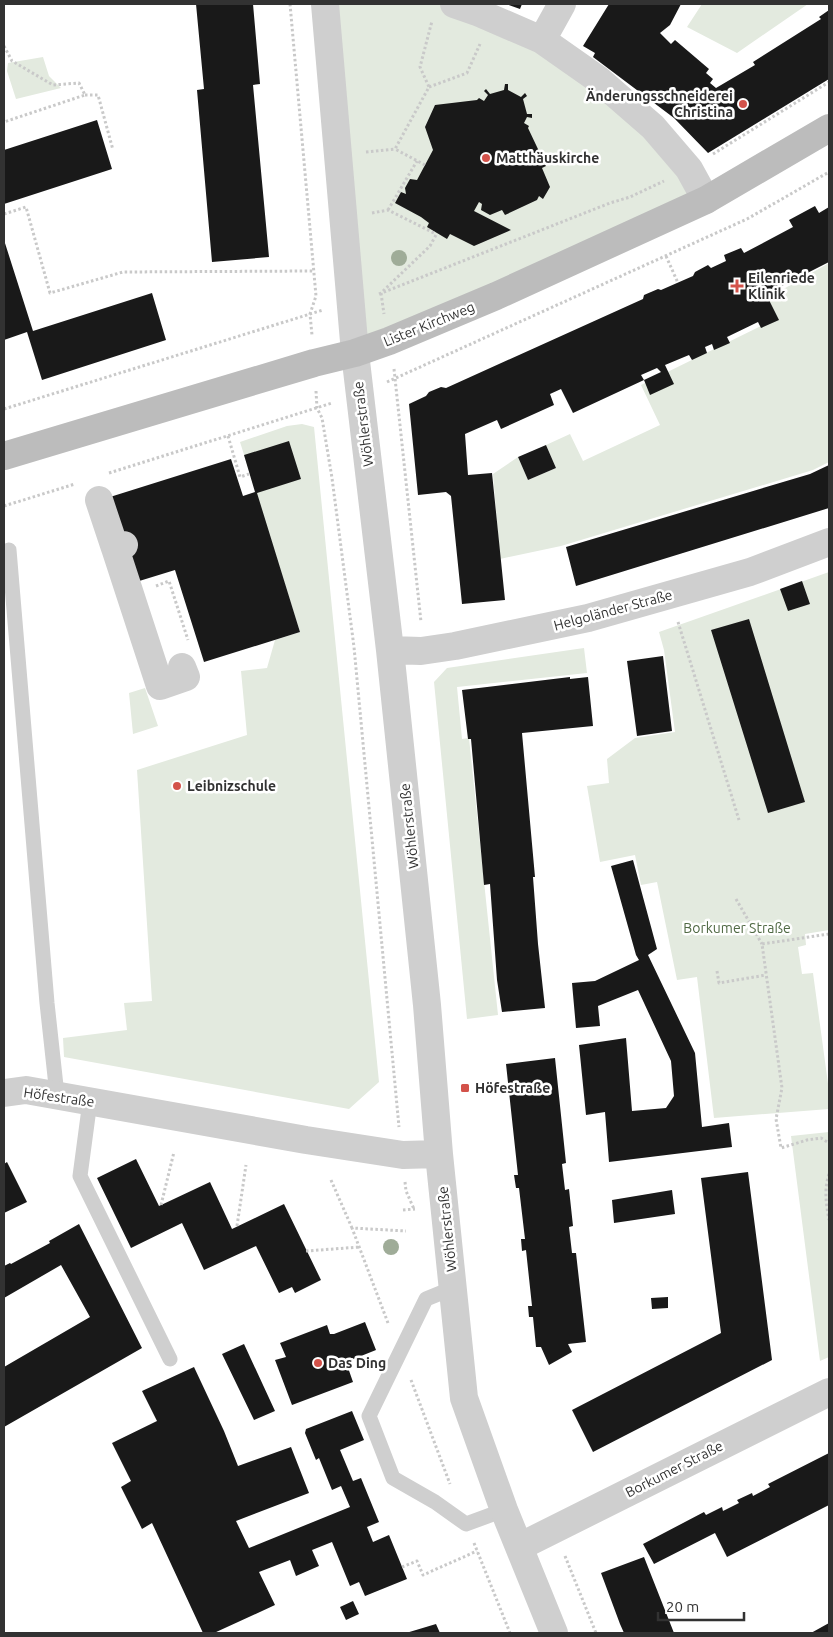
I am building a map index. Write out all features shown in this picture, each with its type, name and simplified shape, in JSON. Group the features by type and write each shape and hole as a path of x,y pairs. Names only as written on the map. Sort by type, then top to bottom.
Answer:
{"street":[{"name":"Wöhlerstraße","path":"325,4 355,353 390,650 426,996 439,1154 464,1398 504,1510 554,1633"},
{"path":"542,40 562,4"},
{"path":"443,11 491,18 542,40 600,80 647,121 689,169 706,200"},
{"name":"Lister Kirchweg","path":"4,456 314,363 355,353 389,341 496,296 706,200 829,128"},
{"path":"94,486 120,547 160,686 186,677 186,657"},
{"name":"Helgoländer Straße","path":"390,650 421,651 455,646 588,618 750,572 829,542"},
{"name":"Höfestraße","path":"4,1093 26,1090 306,1140 403,1155 439,1154"},
{"name":"Borkumer Straße","path":"519,1547 829,1392"}],"lane":[{"path":"9,550 47,1003 57,1095"},
{"path":"90,1101 80,1176 170,1359"},
{"path":"453,1288 426,1299 369,1416 393,1478 436,1502 466,1524 504,1510"}],"path":[{"path":"4,410 310,314 316,296 290,4"},
{"path":"429,87 420,67 443,11"},
{"path":"395,149 429,87 467,73 491,18"},
{"path":"4,46 12,61 53,85 78,82 85,95"},
{"path":"372,213 388,210 437,234 430,246 381,294 610,203 630,197 689,169 829,82"},
{"path":"4,122 85,95 98,94 113,150"},
{"path":"365,152 395,149 425,165"},
{"path":"388,210 416,160"},
{"path":"395,378 747,219 829,172"},
{"path":"4,214 26,207 50,293 123,272 313,271"},
{"path":"666,256 678,283"},
{"path":"4,506 94,486 228,436 317,408 322,418 332,478 354,647 406,1191 414,1208"},
{"path":"228,436 240,477 249,474"},
{"path":"159,594 156,585 169,581 186,657"},
{"path":"670,595 739,820"},
{"path":"736,899 762,944 782,1088 776,1119 780,1148 821,1138 829,1143"},
{"path":"762,944 829,934"},
{"path":"717,971 719,983 766,975"},
{"path":"161,1205 174,1152"},
{"path":"237,1226 246,1165"},
{"path":"829,1174 826,1184 826,1203 829,1220"},
{"path":"331,1180 360,1247 400,1352"},
{"path":"352,1228 406,1230"},
{"path":"306,1251 360,1247"},
{"path":"550,1532 564,1554 596,1633"},
{"path":"402,1567 417,1561 422,1575 477,1552"}],"green space":[{"path":"325,4 454,4 599,80 706,200 355,353"},
{"path":"702,4 808,4 737,53 687,27"},
{"path":"43,57 49,76 61,88 16,99 7,71 8,63"},
{"path":"829,263 829,462 813,470 561,546 500,559 493,474 518,457 528,480 556,468 546,445 570,434 583,461 660,425 641,385 775,319 766,299"},
{"path":"302,424 314,427 379,1082 349,1109 64,1057 63,1038 127,1030 124,1003 152,1001 137,770 247,735 241,671 267,668 275,640 300,632 240,442 287,426"},
{"path":"829,572 829,930 805,934 806,945 798,947 802,974 813,973 829,1091 829,1109 714,1118 697,977 677,980 657,882 641,885 635,855 600,862 587,786 609,783 607,759 635,738 675,732 664,650 659,632"},
{"path":"584,648 587,673 457,687 462,739 469,738 498,1015 467,1019 434,682 447,668"},
{"path":"145,688 158,726 133,734 129,693"},
{"path":"829,1132 829,1357 820,1361 791,1136"}],"building":[{"path":"196,4 253,4 260,84 253,85 269,257 212,262 197,90 204,89"},
{"path":"506,4 522,4 520,9"},
{"path":"609,4 681,4 670,25 660,33 671,44 675,40 709,69 706,73 713,79 710,83 716,88 755,65 753,62 821,19 819,17 829,10 829,79 708,153 674,118 593,57 595,53 583,46"},
{"name":"Matthäuskirche","path":"505,84 508,84 508,90 521,97 525,93 527,96 523,99 527,114 532,114 532,118 527,117 524,123 529,126 528,128 546,166 542,168 550,187 543,199 539,196 537,200 505,215 502,210 490,215 481,210 482,204 479,202 474,211 511,230 474,246 450,234 447,239 427,227 429,223 421,217 395,203 401,192 406,194 405,188 410,179 417,180 433,150 425,127 435,105 477,100 479,98 484,101 488,95 484,91 486,89 490,94 504,90"},
{"path":"97,120 112,169 4,204 4,150"},
{"path":"815,206 819,213 829,207 829,262 766,294 779,320 761,328 758,322 727,337 730,343 714,350 712,344 705,347 707,353 692,360 689,355 665,365 674,384 650,395 644,380 573,413 561,389 550,394 554,405 501,429 497,420 465,434 468,475 492,473 505,600 462,604 451,496 446,492 418,495 409,404 426,396 429,392 441,387 446,388 643,299 644,295 693,276 695,272 708,265 711,268 726,261 724,255 741,248 744,253 793,227 789,220","holes":["657,368 661,372 644,380 641,375"]},
{"path":"4,240 33,331 152,293 166,340 42,380 27,332 4,340"},
{"path":"289,441 301,479 257,493 300,632 204,662 175,570 136,582 110,497 231,459 243,496 255,492 244,455"},
{"path":"546,445 556,468 528,480 518,457"},
{"path":"829,465 829,508 576,586 566,547 810,474"},
{"path":"802,581 810,604 788,611 780,589"},
{"path":"749,619 805,802 768,813 711,630"},
{"path":"663,656 672,731 637,736 627,661"},
{"path":"570,677 570,679 588,677 593,726 522,733 535,877 533,877 538,944 545,1008 502,1012 497,980 490,884 484,885 471,739 468,739 462,690"},
{"path":"633,860 657,949 648,955 695,1053 702,1127 729,1123 732,1147 609,1162 605,1112 586,1115 579,1045 626,1038 632,1111 666,1108 674,1096 671,1061 638,990 598,1006 600,1026 576,1028 572,983 595,981 639,960 611,866"},
{"path":"555,1058 566,1163 562,1164 565,1190 569,1189 573,1226 569,1227 572,1253 576,1253 586,1342 568,1344 572,1352 549,1365 541,1347 536,1347 533,1317 529,1317 528,1306 532,1306 526,1250 522,1251 521,1239 525,1239 519,1188 516,1188 514,1175 518,1175 506,1064"},
{"path":"136,1159 159,1206 210,1182 232,1229 284,1204 321,1280 295,1293 292,1287 279,1293 256,1246 204,1270 182,1223 131,1248 97,1178"},
{"path":"7,1162 27,1202 4,1213 4,1164"},
{"path":"748,1172 772,1360 593,1452 572,1410 721,1333 701,1178"},
{"path":"672,1190 675,1214 614,1223 612,1200"},
{"path":"79,1224 142,1348 4,1427 4,1367 90,1317 61,1265 4,1298 4,1266 50,1243 49,1241"},
{"path":"668,1297 668,1308 652,1309 651,1298"},
{"path":"365,1322 376,1350 346,1362 353,1382 292,1405 275,1360 286,1357 280,1343 327,1325 330,1334 334,1334"},
{"path":"244,1344 275,1411 254,1420 222,1354"},
{"path":"194,1367 238,1466 291,1447 309,1493 236,1521 249,1548 350,1507 341,1486 332,1490 319,1458 316,1460 305,1433 306,1429 352,1411 364,1440 340,1450 353,1481 361,1478 379,1522 367,1527 373,1542 389,1535 407,1579 365,1596 359,1582 350,1586 332,1542 312,1550 319,1566 296,1576 290,1560 259,1572 275,1605 214,1633 203,1633 152,1523 142,1529 121,1487 131,1481 112,1443 157,1421 142,1391"},
{"path":"829,1453 829,1505 727,1557 715,1533 654,1564 643,1544 704,1512 706,1515 722,1507 723,1511 739,1503 737,1500 752,1493 753,1496 770,1487 768,1484"},
{"path":"644,1557 674,1633 624,1633 620,1624 601,1573"},
{"path":"353,1601 359,1614 346,1620 340,1607"},
{"path":"829,1623 829,1633 811,1633"},
{"path":"436,1624 440,1633 406,1633"}],"place":[{"name":"Änderungsschneiderei Christina","path":"743,104"},
{"name":"Matthäuskirche","path":"486,158"},
{"name":"Eilenriede Klinik","path":"737,286"},
{"name":"Leibnizschule","path":"177,786"},
{"name":"Höfestraße","path":"465,1088"},
{"name":"Das Ding","path":"318,1363"}]}
